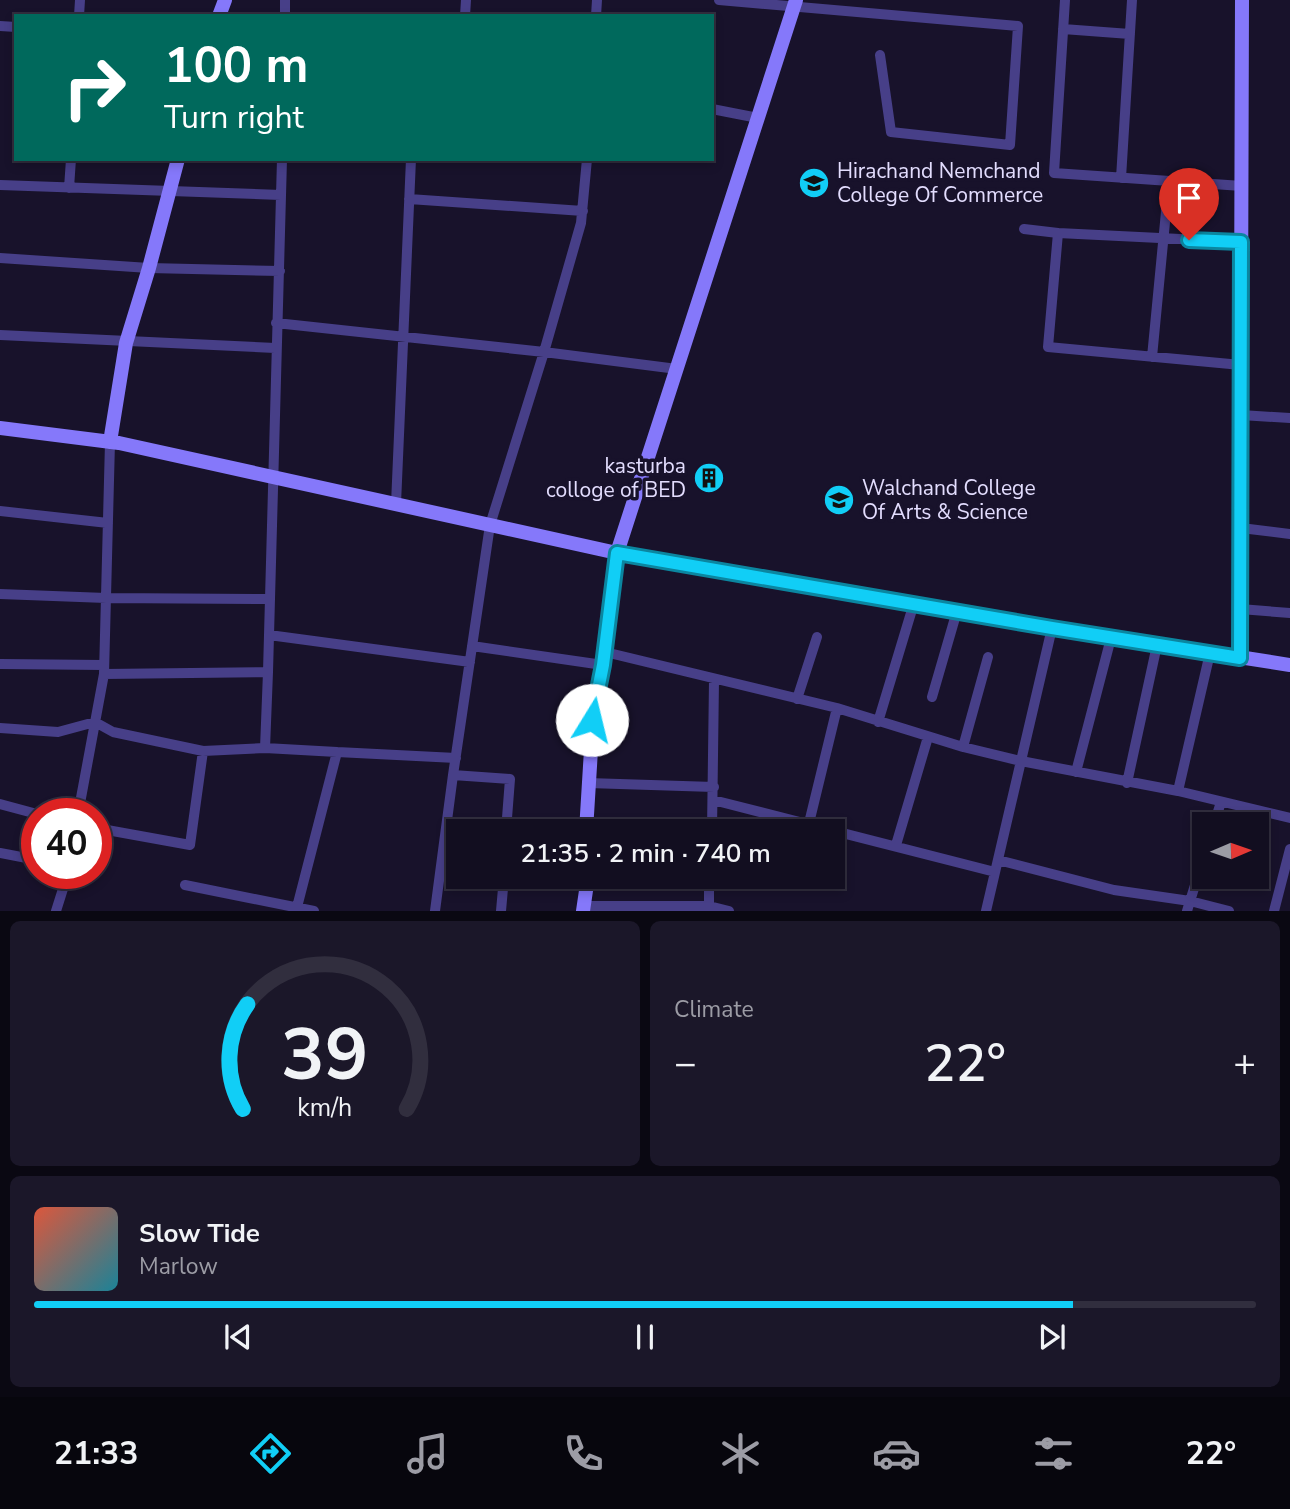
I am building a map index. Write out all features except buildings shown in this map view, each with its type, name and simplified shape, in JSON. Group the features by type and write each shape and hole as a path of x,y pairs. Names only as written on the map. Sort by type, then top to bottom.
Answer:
{"street":[{"path":"719,0 795,3 1018,26 1010,145 891,132 880,55"},
{"path":"1065,0 1054,173 1242,186"},
{"path":"1121,178 1132,0"},
{"path":"1240,658 1242,0"},
{"path":"586,819 594,701 604,658 617,553 795,3"},
{"path":"1063,29 1130,34"},
{"path":"714,109 758,118"},
{"path":"69,188 71,161"},
{"path":"81,798 104,669 110,442 126,342 178,161"},
{"path":"265,748 282,161"},
{"path":"396,504 411,161"},
{"path":"435,911 490,525 581,223 587,161"},
{"path":"1152,357 1168,181"},
{"path":"0,185 281,195"},
{"path":"409,199 583,211"},
{"path":"1024,229 1241,242"},
{"path":"1058,233 1048,348 1241,365"},
{"path":"0,258 149,268 280,271"},
{"path":"276,323 677,369"},
{"path":"0,335 275,348"},
{"path":"1241,415 1290,418"},
{"path":"0,428 110,442 617,553 1111,638 1290,665"},
{"path":"0,511 107,523"},
{"path":"1241,528 1290,534"},
{"path":"0,594 270,599"},
{"path":"878,722 914,603"},
{"path":"1240,609 1290,613"},
{"path":"933,696 957,611"},
{"path":"986,911 1052,628"},
{"path":"269,635 470,662"},
{"path":"797,699 817,637"},
{"path":"1076,772 1111,638"},
{"path":"1127,783 1157,645"},
{"path":"472,646 604,658 714,680 838,708 928,737 1021,761 1178,791 1290,818"},
{"path":"1178,791 1210,653"},
{"path":"963,747 988,657"},
{"path":"0,664 268,673"},
{"path":"712,819 714,680"},
{"path":"810,819 838,708"},
{"path":"0,728 58,732 94,722 113,732 203,751 265,748 456,758"},
{"path":"896,845 928,737"},
{"path":"112,831 190,845 203,751"},
{"path":"297,908 337,752"},
{"path":"453,775 510,779 507,819"},
{"path":"588,783 714,787"},
{"path":"713,800 792,819"},
{"path":"1218,812 1221,802"},
{"path":"0,804 21,810"},
{"path":"845,832 995,872"},
{"path":"1274,911 1290,849"},
{"path":"0,853 21,857"},
{"path":"998,860 1114,890 1188,906 1224,910"},
{"path":"186,884 314,911"},
{"path":"56,911 63,889"},
{"path":"501,911 502,889"},
{"path":"586,889 583,908 709,908 729,911"},
{"path":"709,889 709,908"},
{"path":"1188,906 1193,889"}],"place":[{"name":"Hirachand Nemchand College Of Commerce","path":"814,183"},
{"name":"kasturba colloge of BED","path":"709,478"},
{"name":"Walchand College Of Arts & Science","path":"839,500"}],"route":[{"path":"592,720 603,665 617,553 1240,658 1241,242 1189,240"}]}
